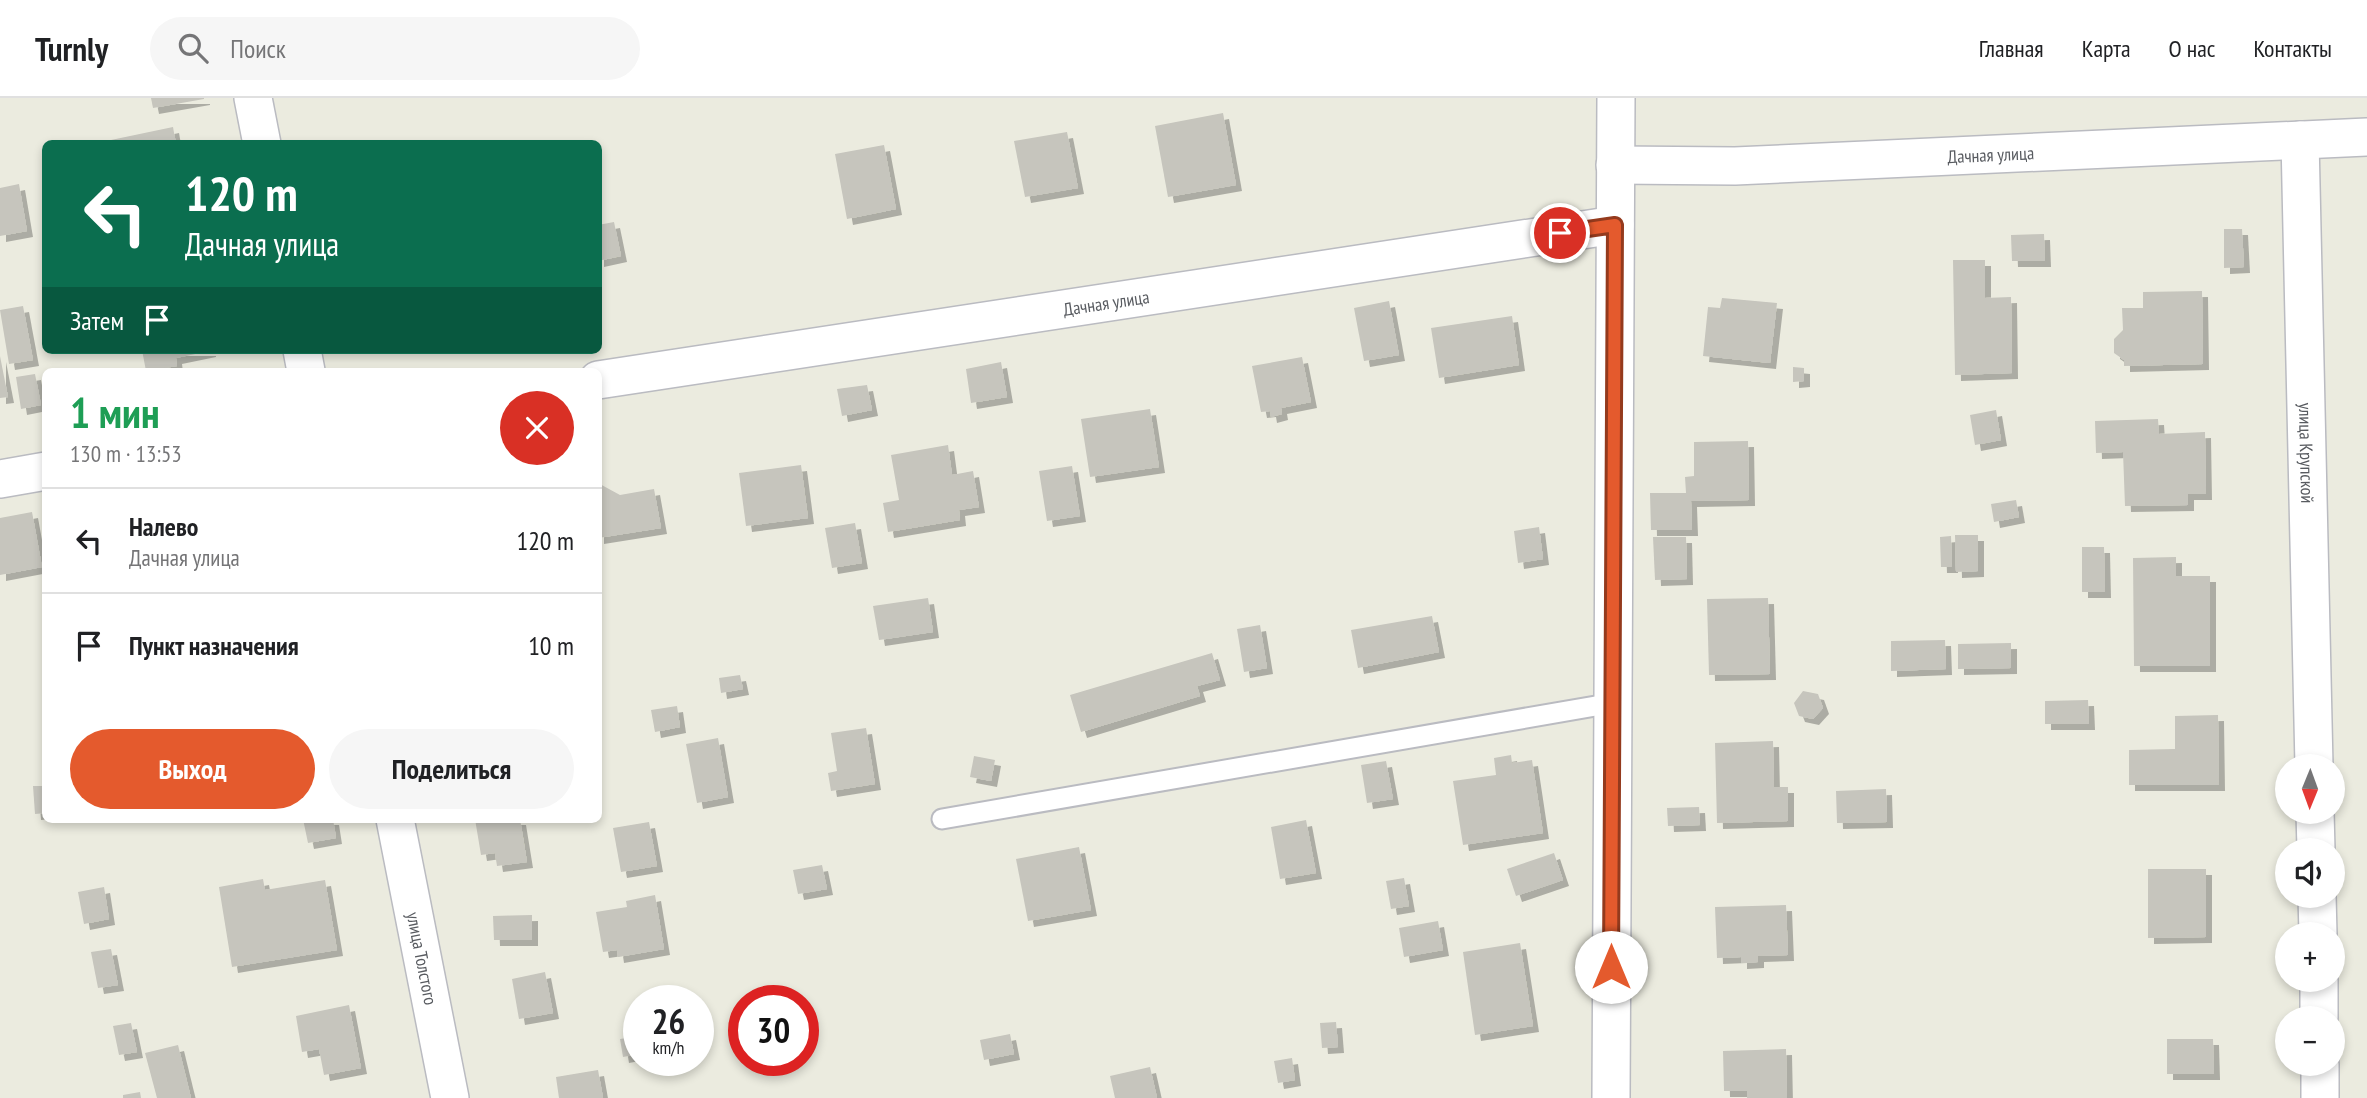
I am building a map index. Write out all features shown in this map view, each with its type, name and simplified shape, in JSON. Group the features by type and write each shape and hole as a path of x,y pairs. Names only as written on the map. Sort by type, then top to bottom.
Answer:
{"street":[{"path":"253,98 261,140"},
{"path":"1611,1098 1616,98"},
{"name":"Дачная улица","path":"1615,165 1735,166 2367,137"},
{"name":"улица Крупской","path":"2300,139 2314,754"},
{"name":"Дачная улица","path":"602,379 1615,225"},
{"path":"0,480 42,472"},
{"name":"улица Толстого","path":"396,823 450,1098"},
{"path":"2320,1076 2320,1098"}],"lane":[{"path":"942,819 1613,704"}],"building":[{"path":"151,98 204,98 204,99 153,108"},
{"path":"1223,113 1236,185 1168,197 1155,126"},
{"path":"173,127 175,140 111,140"},
{"path":"1067,132 1078,188 1025,197 1014,141"},
{"path":"884,145 896,209 847,219 835,154"},
{"path":"19,184 27,231 0,236 0,188"},
{"path":"614,222 621,256 602,260 602,224"},
{"path":"2224,229 2242,229 2244,267 2224,268"},
{"path":"2044,234 2045,261 2012,261 2011,235"},
{"path":"1953,260 1985,260 1985,298 2011,297 2012,373 1955,375"},
{"path":"2202,291 2203,364 2124,366 2124,360 2114,353 2114,339 2123,330 2122,308 2143,308 2143,292"},
{"path":"1722,298 1777,303 1770,363 1703,356 1708,307 1720,308"},
{"path":"1389,301 1399,355 1364,361 1354,308"},
{"path":"23,306 33,360 9,364 0,310"},
{"path":"1512,316 1519,365 1439,378 1431,328"},
{"path":"143,354 195,354 176,358 177,366 145,368"},
{"path":"0,356 8,397 0,398"},
{"path":"1302,357 1311,402 1281,408 1282,414 1271,417 1270,411 1261,412 1252,366"},
{"path":"1001,362 1007,397 971,403 966,369"},
{"path":"1793,367 1804,368 1804,381 1793,382"},
{"path":"35,374 41,405 21,409 16,377"},
{"path":"867,385 872,410 842,416 837,389"},
{"path":"1150,409 1159,467 1090,477 1081,419"},
{"path":"1996,410 2001,440 1975,445 1970,415"},
{"path":"2158,419 2159,434 2205,432 2206,494 2188,494 2188,505 2125,506 2123,452 2096,453 2095,421"},
{"path":"1748,441 1749,500 1691,501 1692,530 1651,530 1650,493 1686,493 1685,477 1694,476 1694,442"},
{"path":"948,445 952,475 973,471 979,507 959,510 960,520 888,532 883,503 899,500 891,455"},
{"path":"801,465 808,518 746,526 739,473"},
{"path":"1072,466 1080,516 1047,521 1039,471"},
{"path":"602,485 620,495 654,489 661,528 602,537"},
{"path":"2016,500 2019,517 1994,522 1991,504"},
{"path":"32,512 42,567 0,575 0,518"},
{"path":"855,523 862,563 832,568 825,528"},
{"path":"1539,527 1543,559 1518,563 1514,531"},
{"path":"1955,535 1978,535 1978,571 1956,572"},
{"path":"1951,536 1952,567 1941,567 1940,537"},
{"path":"1653,537 1686,537 1687,579 1655,580"},
{"path":"2082,547 2104,547 2105,592 2082,592"},
{"path":"2176,557 2176,576 2210,576 2210,666 2134,666 2133,558"},
{"path":"928,598 933,632 879,640 873,606"},
{"path":"1768,598 1770,674 1709,675 1707,599"},
{"path":"1432,616 1439,652 1358,668 1351,630"},
{"path":"1260,625 1267,668 1244,672 1237,629"},
{"path":"1945,640 1946,669 1891,671 1891,641"},
{"path":"2011,643 2011,668 1958,669 1958,644"},
{"path":"1212,653 1220,680 1197,686 1200,696 1081,732 1070,695"},
{"path":"740,675 743,689 721,693 719,678"},
{"path":"1803,691 1818,694 1823,708 1813,719 1799,716 1794,703"},
{"path":"2088,700 2089,724 2045,724 2045,701"},
{"path":"677,706 680,727 655,732 651,710"},
{"path":"2218,715 2219,785 2129,785 2129,750 2175,749 2175,716"},
{"path":"866,728 875,784 831,791 828,773 837,771 831,733"},
{"path":"718,738 728,797 697,803 686,744"},
{"path":"1773,741 1774,787 1788,787 1788,821 1717,823 1715,743"},
{"path":"1511,755 1512,763 1532,760 1543,833 1463,845 1453,781 1496,775 1494,758"},
{"path":"974,756 995,760 991,781 970,777"},
{"path":"1386,761 1393,799 1367,803 1361,765"},
{"path":"33,786 42,786 42,813 35,814"},
{"path":"1886,789 1887,822 1837,823 1836,791"},
{"path":"1699,807 1700,825 1668,826 1667,808"},
{"path":"1306,820 1316,873 1280,879 1271,827"},
{"path":"649,822 657,866 621,872 613,828"},
{"path":"304,823 334,823 336,838 308,843"},
{"path":"476,823 521,823 527,862 497,866 495,853 481,855"},
{"path":"1079,847 1091,910 1028,921 1016,859"},
{"path":"1554,853 1563,880 1516,896 1507,869"},
{"path":"822,865 827,889 798,894 793,870"},
{"path":"2148,869 2206,869 2206,937 2148,938"},
{"path":"1404,878 1409,906 1391,909 1386,881"},
{"path":"263,879 265,890 325,880 337,950 232,967 219,887"},
{"path":"104,887 109,919 84,924 78,892"},
{"path":"655,895 664,949 618,957 617,950 603,952 596,912 627,907 626,901"},
{"path":"1786,905 1788,955 1758,956 1758,962 1741,963 1741,957 1717,958 1715,907"},
{"path":"532,915 532,940 494,940 493,916"},
{"path":"1438,921 1443,950 1404,957 1399,928"},
{"path":"1520,943 1533,1026 1475,1035 1463,952"},
{"path":"111,949 118,985 98,988 91,952"},
{"path":"545,972 553,1013 519,1019 512,979"},
{"path":"349,1005 361,1068 324,1075 319,1049 302,1052 296,1016"},
{"path":"1336,1022 1338,1047 1322,1048 1320,1023"},
{"path":"131,1023 137,1052 119,1055 113,1026"},
{"path":"1010,1034 1014,1054 984,1060 980,1040"},
{"path":"2167,1039 2213,1039 2214,1074 2167,1074"},
{"path":"178,1045 191,1098 157,1098 145,1053"},
{"path":"1786,1049 1787,1098 1747,1098 1747,1091 1724,1091 1723,1051"},
{"path":"1292,1058 1295,1080 1278,1083 1274,1061"},
{"path":"1150,1067 1157,1098 1115,1098 1110,1076"},
{"path":"598,1070 603,1098 559,1098 556,1077"},
{"path":"140,1092 141,1098 123,1098 123,1095"}],"route":[{"path":"1560,233 1615,225 1611,967"}]}
